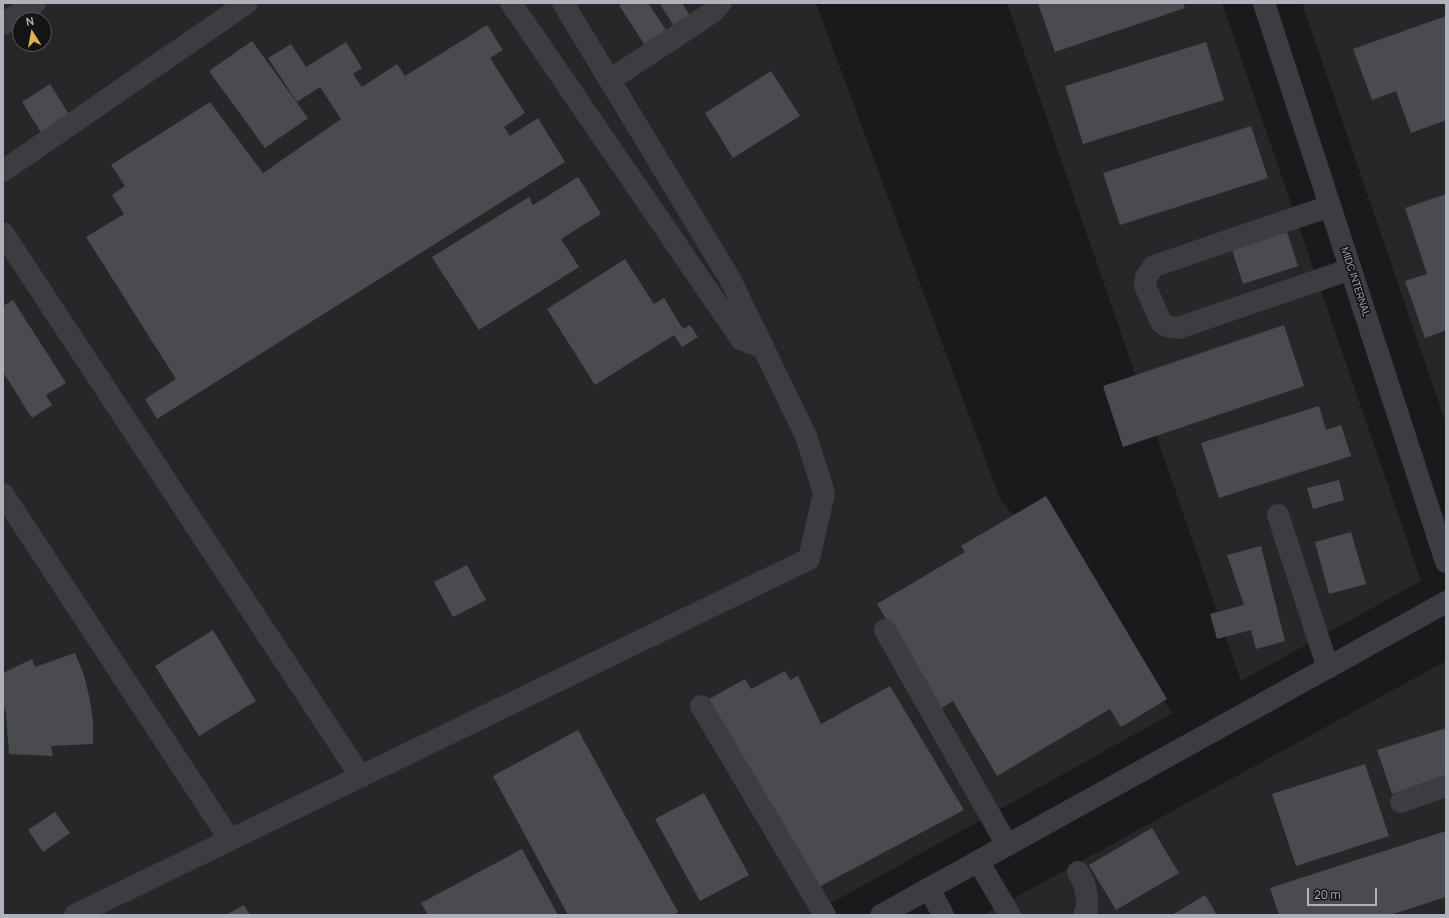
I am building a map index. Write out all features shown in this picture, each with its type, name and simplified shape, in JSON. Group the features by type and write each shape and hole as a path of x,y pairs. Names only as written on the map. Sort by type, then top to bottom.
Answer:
{"street":[{"path":"3,24 35,3"},
{"path":"3,171 248,3"},
{"path":"511,3 741,339 763,348"},
{"path":"75,915 809,559 824,493 806,436 730,279 563,3"},
{"path":"610,80 713,12 721,3"},
{"name":"MIDC INTERNAL","path":"1264,3 1446,562"},
{"path":"1330,206 1154,266 1146,277 1145,286 1161,322 1166,326 1178,328 1350,269"},
{"path":"3,233 360,777"},
{"path":"3,494 230,840"},
{"path":"1278,515 1328,668"},
{"path":"881,915 1446,602"},
{"path":"885,630 1007,845"},
{"path":"701,706 825,915"},
{"path":"1400,802 1446,786"},
{"path":"978,861 1010,915"},
{"path":"1078,872 1084,883 1087,897 1087,909 1084,915"},
{"path":"929,888 943,915"}],"shaded area":[{"path":"3,3 816,3 1000,499 1173,713 810,915 3,915"},
{"path":"1007,3 1222,3 1421,581 1241,681"},
{"path":"1302,3 1446,3 1446,424"},
{"path":"1446,661 1446,915 983,915"}],"building":[{"path":"623,3 648,3 666,30 644,44 619,5"},
{"path":"659,3 682,3 691,17 675,27"},
{"path":"1038,3 1183,3 1185,8 1055,52"},
{"path":"1446,16 1446,120 1411,133 1396,91 1372,100 1353,49"},
{"path":"487,25 503,50 490,58 525,113 504,127 510,136 538,118 565,162 157,419 145,399 176,379 86,237 124,214 112,195 125,186 111,165 210,102 263,173 341,119 320,87 297,102 268,58 291,44 306,67 346,42 362,68 353,74 362,87 397,64 405,76"},
{"path":"252,41 308,118 265,148 209,71"},
{"path":"1206,42 1224,100 1083,144 1065,86"},
{"path":"771,71 800,116 733,158 705,113"},
{"path":"50,84 70,116 42,134 22,102"},
{"path":"1251,126 1268,178 1120,225 1103,173"},
{"path":"578,177 601,214 561,239 579,267 479,330 432,257 529,197 533,205"},
{"path":"1446,194 1446,330 1425,338 1405,281 1427,274 1405,208"},
{"path":"1287,232 1298,266 1243,284 1232,250"},
{"path":"625,259 654,304 664,298 683,329 690,325 698,337 682,347 674,335 595,385 547,309"},
{"path":"13,300 66,383 46,395 52,405 32,418 3,372 3,306"},
{"path":"1284,325 1304,386 1123,447 1103,386"},
{"path":"1319,406 1326,430 1341,425 1351,456 1219,498 1201,443"},
{"path":"1339,480 1344,500 1313,509 1307,488"},
{"path":"1046,496 1167,699 1121,727 1110,709 997,776 953,701 940,709 877,604 965,552 961,546"},
{"path":"1351,532 1366,584 1329,594 1315,542"},
{"path":"1261,546 1285,641 1256,649 1251,630 1217,639 1210,614 1244,605 1227,555"},
{"path":"467,565 486,600 453,617 434,582"},
{"path":"213,630 256,701 199,736 155,666"},
{"path":"75,653 84,675 90,700 93,721 93,744 51,746 53,756 9,754 6,713 3,701 3,673 32,659 35,667"},
{"path":"785,671 790,680 798,676 821,724 890,686 964,810 813,890 709,699 745,679 751,689"},
{"path":"1446,728 1446,776 1392,794 1377,750"},
{"path":"578,730 678,912 673,915 568,915 493,776"},
{"path":"1365,764 1389,836 1296,866 1272,794"},
{"path":"704,793 749,875 700,901 655,819"},
{"path":"55,812 70,833 43,852 28,830"},
{"path":"1152,828 1179,873 1116,910 1089,865"},
{"path":"1446,831 1446,897 1390,915 1279,915 1270,888"},
{"path":"522,849 558,915 428,915 421,903"},
{"path":"1205,895 1217,915 1172,915"},
{"path":"244,905 250,915 226,915"}]}
